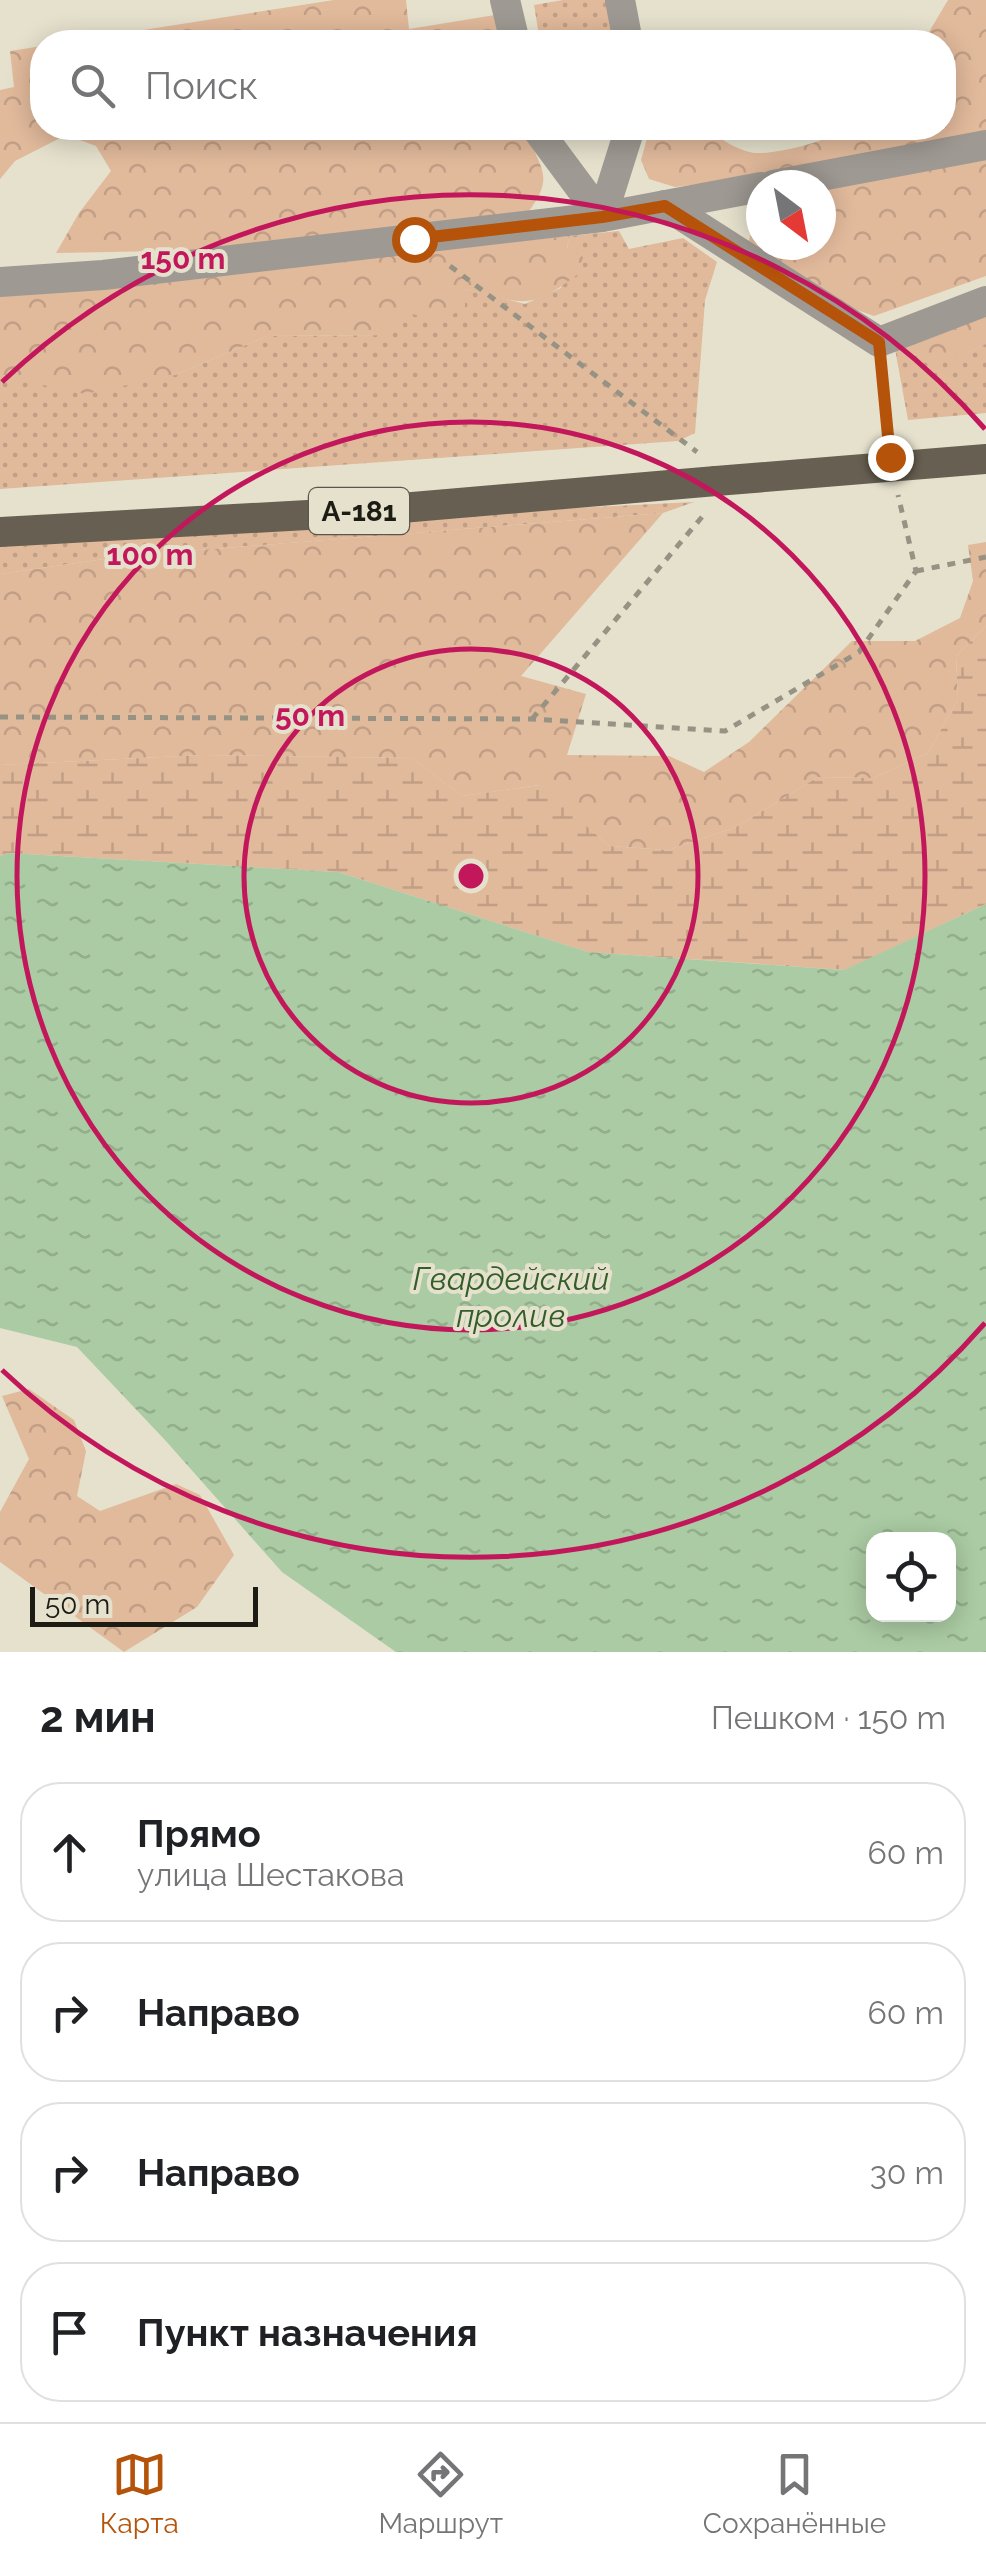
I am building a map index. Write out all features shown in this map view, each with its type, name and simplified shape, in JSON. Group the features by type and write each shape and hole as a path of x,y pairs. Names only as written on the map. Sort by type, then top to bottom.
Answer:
{"main road":[{"name":"А-181","path":"0,532 717,490 986,460"}],"street":[{"path":"504,0 512,30"},
{"path":"620,0 626,30"},
{"path":"545,140 602,217"},
{"path":"602,217 626,140"},
{"path":"836,173 986,145"},
{"path":"0,282 103,274 602,217 746,190"},
{"path":"665,206 879,342 986,300"}],"path":[{"path":"414,239 699,454"},
{"path":"879,342 890,457"},
{"path":"532,720 717,490"},
{"path":"898,495 916,571"},
{"path":"0,718 532,720 725,730 859,652 916,571 986,557"}],"green space":[{"path":"334,0 406,0 409,29 501,14 504,30 143,30"},
{"path":"563,0 607,0 611,30 538,30 534,5"},
{"path":"948,0 986,0 986,276 874,316 843,305 777,260 836,260 836,170 746,170 746,184 743,179 675,187 649,179 641,160 647,140 724,140 756,153 822,140 956,140 956,30 930,30"},
{"path":"30,48 30,140 56,140 15,161 0,179 0,90 14,87 10,51"},
{"path":"80,140 531,140 543,181 526,215 264,249 56,253 79,213 111,171 96,146"},
{"path":"619,231 629,249 683,238 717,262 705,300 695,433 678,441 0,489 0,380 175,375 267,336 387,335 407,311 465,289 525,304 561,288 569,236"},
{"path":"569,236 567,248 583,257 583,270 539,298 515,301 465,289 465,307 439,323 407,312 388,335 267,336 175,375 85,394 20,380 0,380 0,295"},
{"path":"986,310 986,344 972,351 941,360 895,349"},
{"path":"986,344 986,413 908,420 895,349 941,359"},
{"path":"694,502 663,513 125,556 0,574 0,545 277,523"},
{"path":"663,513 521,676 586,694 567,755 669,756 704,772 749,742 852,641 915,641 960,618 973,581 968,545 986,542 986,626 956,656 958,699 928,753 873,778 818,777 736,827 668,850 609,846 539,785 462,796 412,758 202,755 0,765 0,574 125,556"},
{"path":"986,626 986,904 845,970 588,952 338,872 8,853 0,856 0,765 202,755 412,758 462,796 540,785 609,846 668,850 736,827 818,777 873,778 928,753 958,699 956,656"},
{"path":"29,1389 74,1420 86,1451 77,1496 100,1511 176,1484 200,1495 234,1555 197,1607 124,1652 0,1562 0,1512 29,1459 2,1396"}],"water":[{"name":"Гвардейский пролив","path":"8,853 338,872 588,952 844,970 986,904 986,1652 396,1652 282,1572 77,1347 0,1328 0,856"}],"route":[{"path":"414,239 665,206 879,342 890,457"}]}
